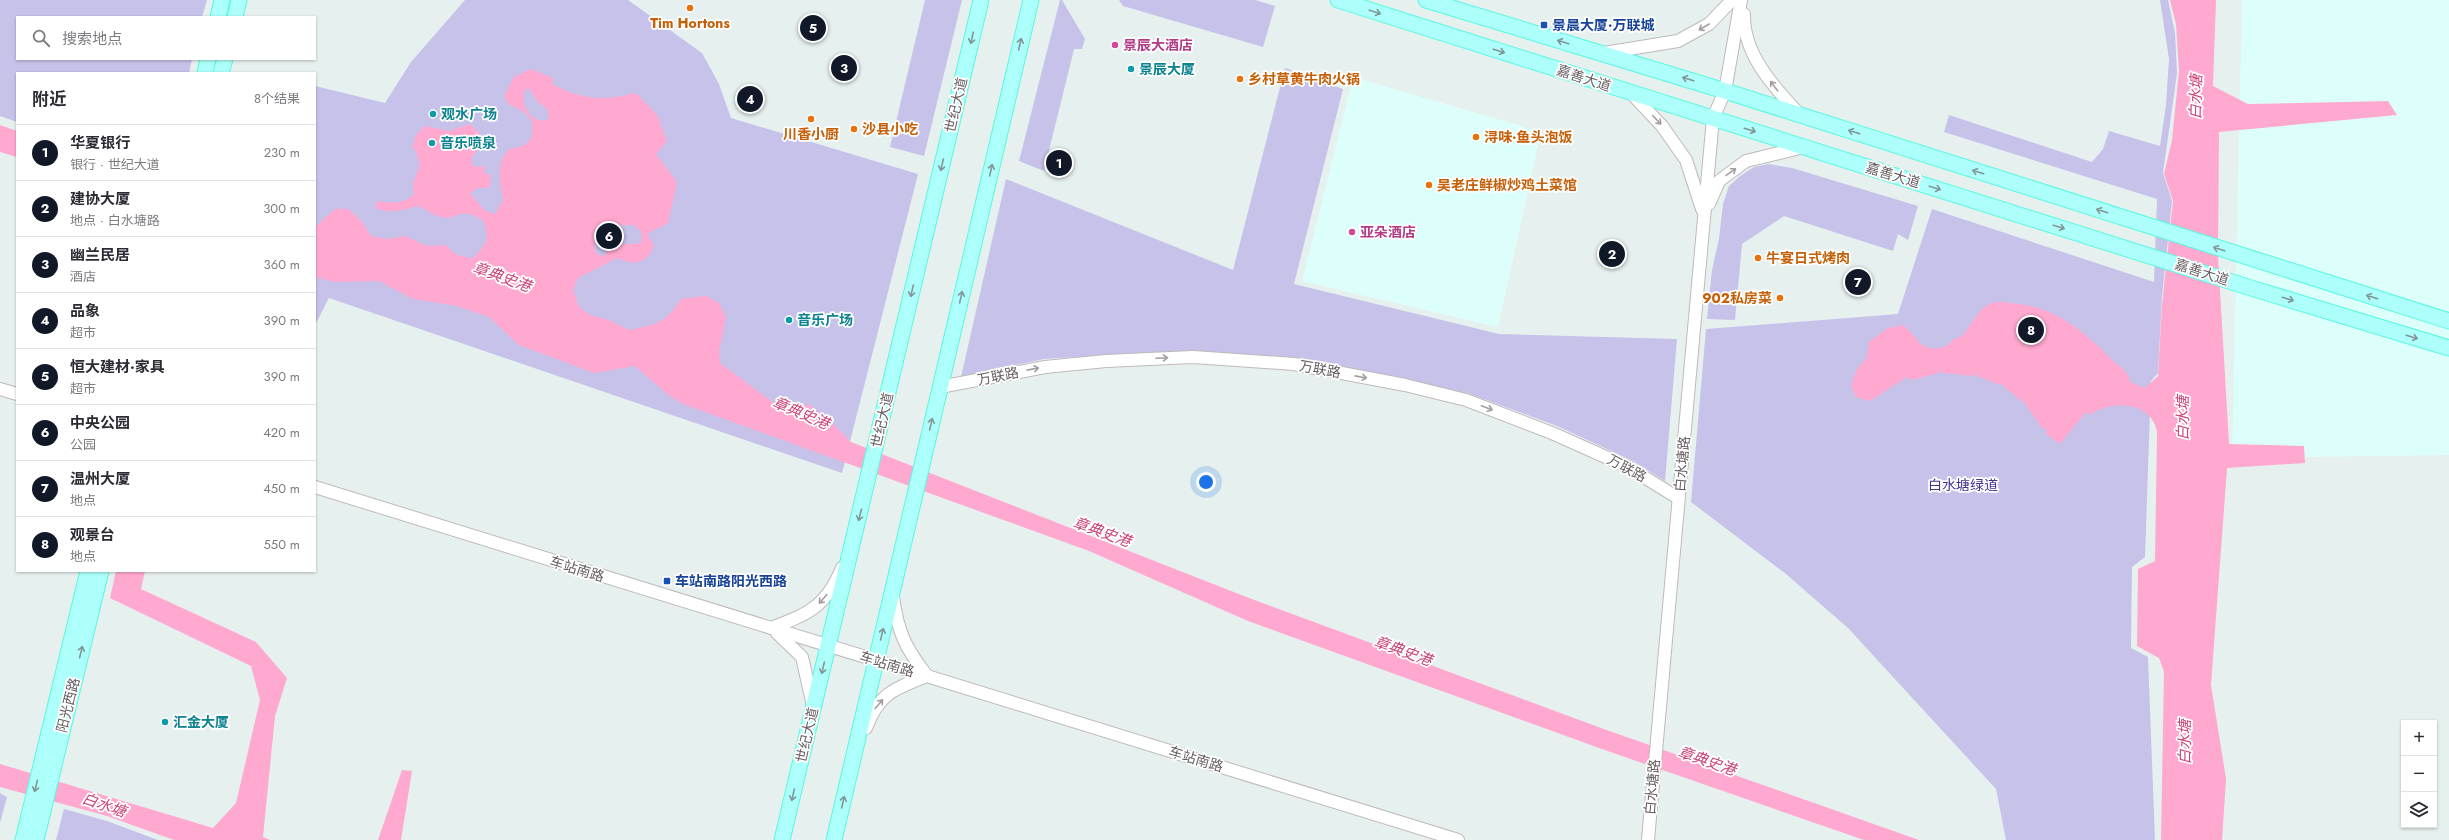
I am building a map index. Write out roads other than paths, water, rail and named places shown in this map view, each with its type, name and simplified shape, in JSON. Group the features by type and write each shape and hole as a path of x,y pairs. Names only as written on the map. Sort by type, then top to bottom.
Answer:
{"main road":[{"path":"218,16 222,0"},
{"path":"235,16 239,0"},
{"name":"世纪大道","path":"782,840 869,477 980,0"},
{"path":"834,840 914,493 1031,0"},
{"name":"嘉善大道","path":"1338,0 2251,288 2449,348"},
{"name":"嘉善大道","path":"1426,0 1725,91 2449,321"},
{"path":"205,72 208,60"},
{"path":"221,72 225,60"},
{"name":"阳光西路","path":"50,756 88,572"},
{"name":"阳光西路","path":"23,840 34,819 101,572"},
{"name":"阳光西路","path":"34,819 36,840"}],"street":[{"path":"1603,54 1678,40 1709,24 1732,0"},
{"path":"1742,0 1744,28 1752,53 1774,87 1800,115"},
{"name":"白水塘路","path":"1648,840 1713,118 1725,91 1742,0"},
{"path":"1630,92 1662,126 1686,160 1704,216"},
{"path":"1704,216 1719,181 1746,161 1804,147"},
{"name":"万联路","path":"940,387 1045,366 1106,361 1194,357 1294,364 1405,385 1466,400 1552,433 1628,467 1678,498"},
{"path":"0,389 16,394"},
{"name":"车站南路","path":"316,487 1458,840"},
{"path":"813,707 802,657 771,628 809,612 824,599 836,582 853,540"},
{"path":"852,764 872,712 878,702 899,687 927,676 907,649 895,612 892,589"},
{"path":"15,840 34,819"}],"water":[{"name":"白水塘","path":"2170,0 2216,0 2213,86 2248,104 2388,101 2397,115 2219,132 2218,256 2229,444 2304,446 2305,463 2227,468 2211,685 2226,779 2222,840 2161,840 2164,672 2159,658 2137,646 2138,569 2155,561 2157,432 2154,422 2147,414 2130,406 2119,405 2109,407 2090,415 2086,412 2060,444 2046,434 2047,429 2043,429 2025,404 2026,401 2023,402 2004,387 2003,384 2000,385 1977,376 1976,373 1972,376 1943,373 1941,370 1939,373 1911,380 1907,377 1870,401 1856,397 1851,385 1856,371 1867,357 1869,342 1886,329 1902,325 1926,347 1940,348 1948,345 1954,339 1960,337 1985,307 1992,303 2000,302 2039,308 2053,314 2078,329 2124,370 2130,379 2130,382 2145,388 2158,376 2162,305 2173,201 2164,174 2172,140 2179,71 2176,24"},
{"name":"章典史港","path":"531,69 553,78 552,84 583,96 603,98 636,93 657,115 667,141 656,154 677,182 668,223 647,234 654,245 651,252 644,260 639,262 629,262 617,258 578,278 573,290 579,307 590,315 609,320 629,330 660,322 670,314 681,299 706,296 719,303 726,318 719,352 720,363 775,404 809,405 828,419 851,442 1249,598 1601,728 1919,840 1864,840 1599,748 1248,621 1089,551 683,404 667,394 635,366 594,373 519,345 489,317 457,306 413,299 379,281 335,282 316,277 316,226 335,209 348,209 362,222 371,236 388,239 405,236 427,246 446,245 458,255 473,258 486,241 487,237 483,220 468,214 459,214 446,218 440,217 418,206 391,211 375,208 377,201 392,203 401,202 410,198 414,194 413,183 420,165 415,149 412,149 416,135 425,126 450,131 470,124 483,137 483,145 472,156 472,165 477,167 483,166 485,168 484,173 490,175 491,184 488,188 478,188 470,193 484,210 495,214 503,200 500,173 502,161 509,149 522,147 532,137 531,119 523,111 508,104 504,96 514,77","holes":["529,88 538,102 547,109 549,117 547,120 535,119 531,116 525,107 523,96 524,91","622,225 633,225 641,231 642,241 637,244 622,244 608,248 605,256 598,255 595,249 597,239"]},
{"path":"0,125 16,131 16,157 0,152"},
{"name":"白水塘","path":"116,572 145,572 141,589 256,642 287,678 275,716 263,837 270,840 174,840 107,816 0,787 0,764 213,828 236,803 260,700 251,666 110,598"},
{"path":"402,770 412,771 401,840 378,840"}],"place":[{"name":"Tim Hortons","path":"690,8"},
{"name":"景晨大厦·万联城","path":"1544,25"},
{"name":"恒大建材·家具","path":"813,28"},
{"name":"景辰大酒店","path":"1115,45"},
{"name":"幽兰民居","path":"844,68"},
{"name":"景辰大厦","path":"1131,69"},
{"name":"乡村草黄牛肉火锅","path":"1240,79"},
{"name":"品象","path":"750,99"},
{"name":"观水广场","path":"433,114"},
{"name":"川香小厨","path":"811,119"},
{"name":"沙县小吃","path":"854,129"},
{"name":"浔味·鱼头泡饭","path":"1476,137"},
{"name":"音乐喷泉","path":"432,143"},
{"name":"华夏银行","path":"1059,163"},
{"name":"吴老庄鲜椒炒鸡土菜馆","path":"1429,185"},
{"name":"亚朵酒店","path":"1352,232"},
{"name":"中央公园","path":"609,236"},
{"name":"建协大厦","path":"1612,254"},
{"name":"牛宴日式烤肉","path":"1758,258"},
{"name":"温州大厦","path":"1858,282"},
{"name":"902私房菜","path":"1780,298"},
{"name":"音乐广场","path":"789,320"},
{"name":"观景台","path":"2031,330"},
{"name":"车站南路阳光西路","path":"667,581"},
{"name":"汇金大厦","path":"165,722"}],"park label":[{"name":"白水塘绿道","path":"1963,485"}]}
